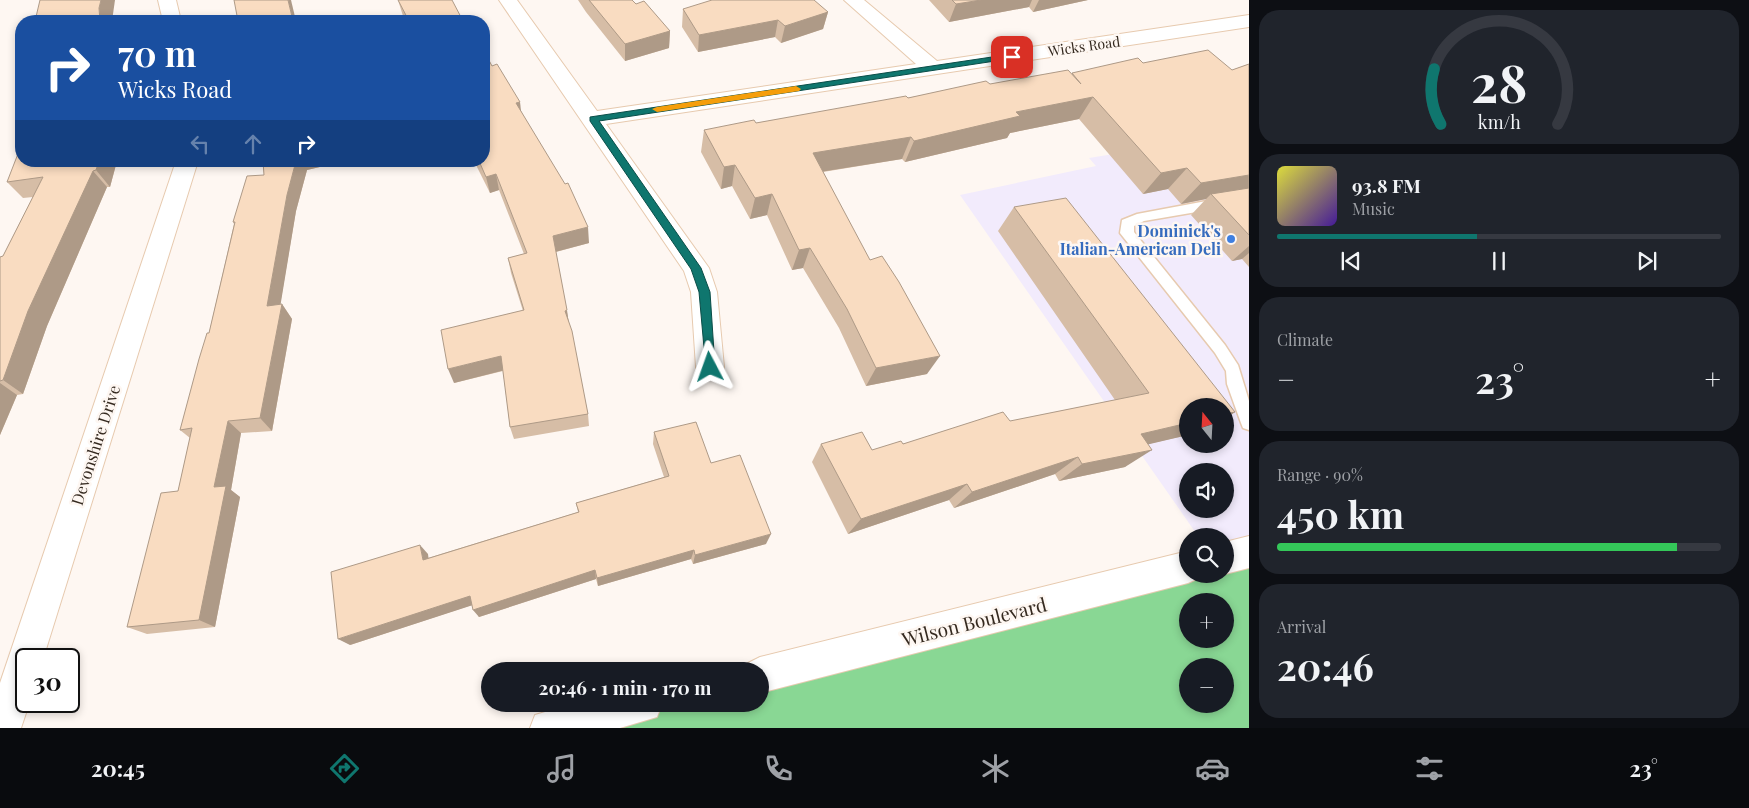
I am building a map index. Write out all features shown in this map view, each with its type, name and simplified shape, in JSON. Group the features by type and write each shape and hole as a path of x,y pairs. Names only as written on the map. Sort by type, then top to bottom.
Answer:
{"street":[{"path":"167,0 171,15"},
{"path":"508,0 696,268 704,292 710,367"},
{"path":"853,0 933,68"},
{"name":"Wicks Road","path":"593,119 1249,22"},
{"name":"Devonshire Drive","path":"3,728 185,167"},
{"path":"1234,556 1249,552"},
{"name":"Wilson Boulevard","path":"769,673 1179,569"},
{"path":"548,728 612,712"}],"lane":[{"path":"1249,198 1142,216 1127,223 1127,232 1220,349 1233,370 1235,384 1249,422"}],"shaded area":[{"path":"1249,132 1249,552 1234,556 1234,528 1192,528 1185,518 1234,518 1234,463 1179,463 1179,509 960,195 1096,166 1089,158"}],"green space":[{"path":"1249,552 1249,728 548,728 612,712 769,712 769,673 1179,576 1179,583 1234,583 1234,566"}],"building":[{"path":"40,0 101,0 100,15 36,15"},
{"path":"234,0 288,0 292,15 237,15"},
{"path":"398,0 452,0 460,15 406,15"},
{"path":"589,0 632,0 636,4 644,1 670,31 625,44"},
{"path":"712,0 814,0 828,12 785,26 778,20 699,35 683,9"},
{"path":"952,0 981,0 956,4"},
{"path":"1208,50 1232,70 1249,64 1249,175 1201,183 1187,168 1161,173 1093,97 1016,112 1020,116 914,141 911,137 813,153 870,260 882,256 899,282 940,356 876,368 847,309 810,248 799,250 772,194 755,198 735,165 724,167 704,130 754,120 756,123 906,96 908,98 986,81 990,84 1068,70 1081,84 1072,73 1138,58 1143,63"},
{"path":"490,62 492,66 497,64 520,102 516,103 565,184 568,183 588,227 553,236 567,310 565,311 572,331 588,414 510,427 501,356 448,369 441,330 524,310 508,258 527,253 496,174 486,177 482,167 490,167"},
{"path":"15,161 15,167 97,167 93,171 28,311 3,380 0,381 0,257 3,256 43,177 7,182"},
{"path":"263,167 294,167 287,195 267,306 282,304 260,418 228,421 214,487 226,486 199,620 127,627 161,493 178,491 192,428 180,430 199,359 207,333 209,333 235,222 233,222 247,176 264,175"},
{"path":"1249,188 1249,235 1211,194"},
{"path":"1066,198 1224,398 1179,398 1179,425 1141,434 1152,450 1082,464 1078,457 972,492 967,484 861,519 821,444 862,432 872,450 901,441 903,444 1003,412 1010,421 1149,393 1014,207"},
{"path":"696,422 711,463 740,455 771,534 695,555 694,550 597,578 595,570 473,610 470,596 338,639 331,572 420,545 423,560 579,512 576,503 669,476 654,432"}],"slow traffic":[{"path":"657,109 796,89"}],"place":[{"name":"Dominick's Italian-American Deli","path":"1231,239"}],"route":[{"path":"710,367 704,292 696,268 593,119 1012,57"}]}
